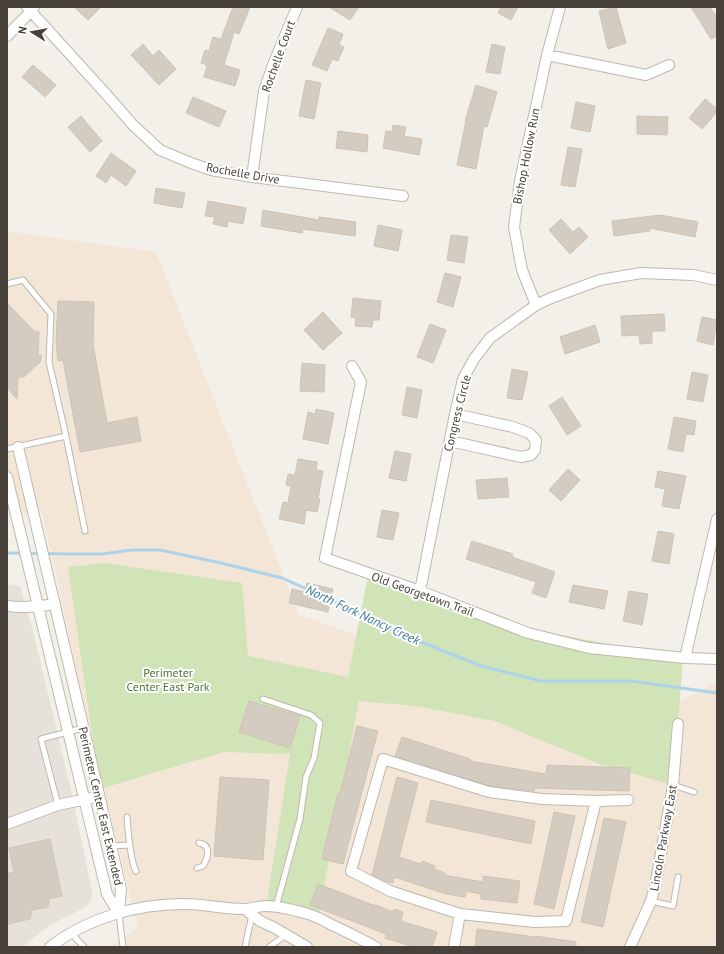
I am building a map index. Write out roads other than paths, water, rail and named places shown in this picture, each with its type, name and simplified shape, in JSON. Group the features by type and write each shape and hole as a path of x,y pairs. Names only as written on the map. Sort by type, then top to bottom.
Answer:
{"street":[{"name":"Rochelle Court","path":"252,177 264,91 297,7"},
{"name":"Bishop Hollow Run","path":"536,305 522,270 514,227 520,181 547,55 560,7"},
{"name":"Rochelle Drive","path":"31,8 133,125 160,150 211,170 252,177 403,196"},
{"path":"7,36 31,8"},
{"path":"547,55 646,75 669,65"},
{"name":"Congress Circle","path":"420,591 463,379 474,359 490,338 536,305 600,280 641,273 693,275 717,280"},
{"name":"Old Georgetown Trail","path":"352,366 361,382 324,558 420,591 528,633 589,648 685,658 717,659"},
{"path":"450,441 521,457 531,455 534,450 536,440 529,433 455,414"},
{"name":"Perimeter Center East Extended","path":"18,447 121,889 119,914"},
{"name":"Perimeter Center East Extended","path":"7,477 107,894 119,914"},
{"path":"685,658 717,519"},
{"path":"7,606 24,608 54,604"},
{"name":"Lincoln Parkway East","path":"630,947 652,901 655,888 673,785 678,724"},
{"path":"596,801 566,921 535,922 460,914 390,891 351,871 383,759 489,792 542,799 596,801 628,800"},
{"path":"7,824 58,805 99,796"},
{"path":"50,947 71,933 92,922 142,908 184,904 248,912 264,906 309,914 376,947"},
{"path":"248,912 260,921 276,928 307,947"},
{"path":"454,947 460,914"}],"lane":[{"path":"7,284 23,280 51,314 49,362 66,436 85,531"},
{"path":"7,449 66,436"},
{"path":"262,699 311,715 320,723 314,758 306,777 300,819 276,907"},
{"path":"58,805 41,739 83,728"},
{"path":"673,785 694,792"},
{"path":"127,817 130,845 134,868 136,871"},
{"path":"197,868 203,866 208,854 204,844 199,843"},
{"path":"111,846 130,845"},
{"path":"652,901 672,906 678,877"},
{"path":"245,947 248,912"},
{"path":"119,914 123,947"},
{"path":"71,933 84,947"},
{"path":"269,947 286,935"}],"waterway":[{"name":"North Fork Nancy Creek","path":"7,553 102,554 132,550 160,550 282,578 309,590"},
{"name":"North Fork Nancy Creek","path":"327,598 404,635 481,666 541,681 631,681 717,693"}],"park label":[{"name":"Perimeter Center East Park","path":"168,679"}]}
